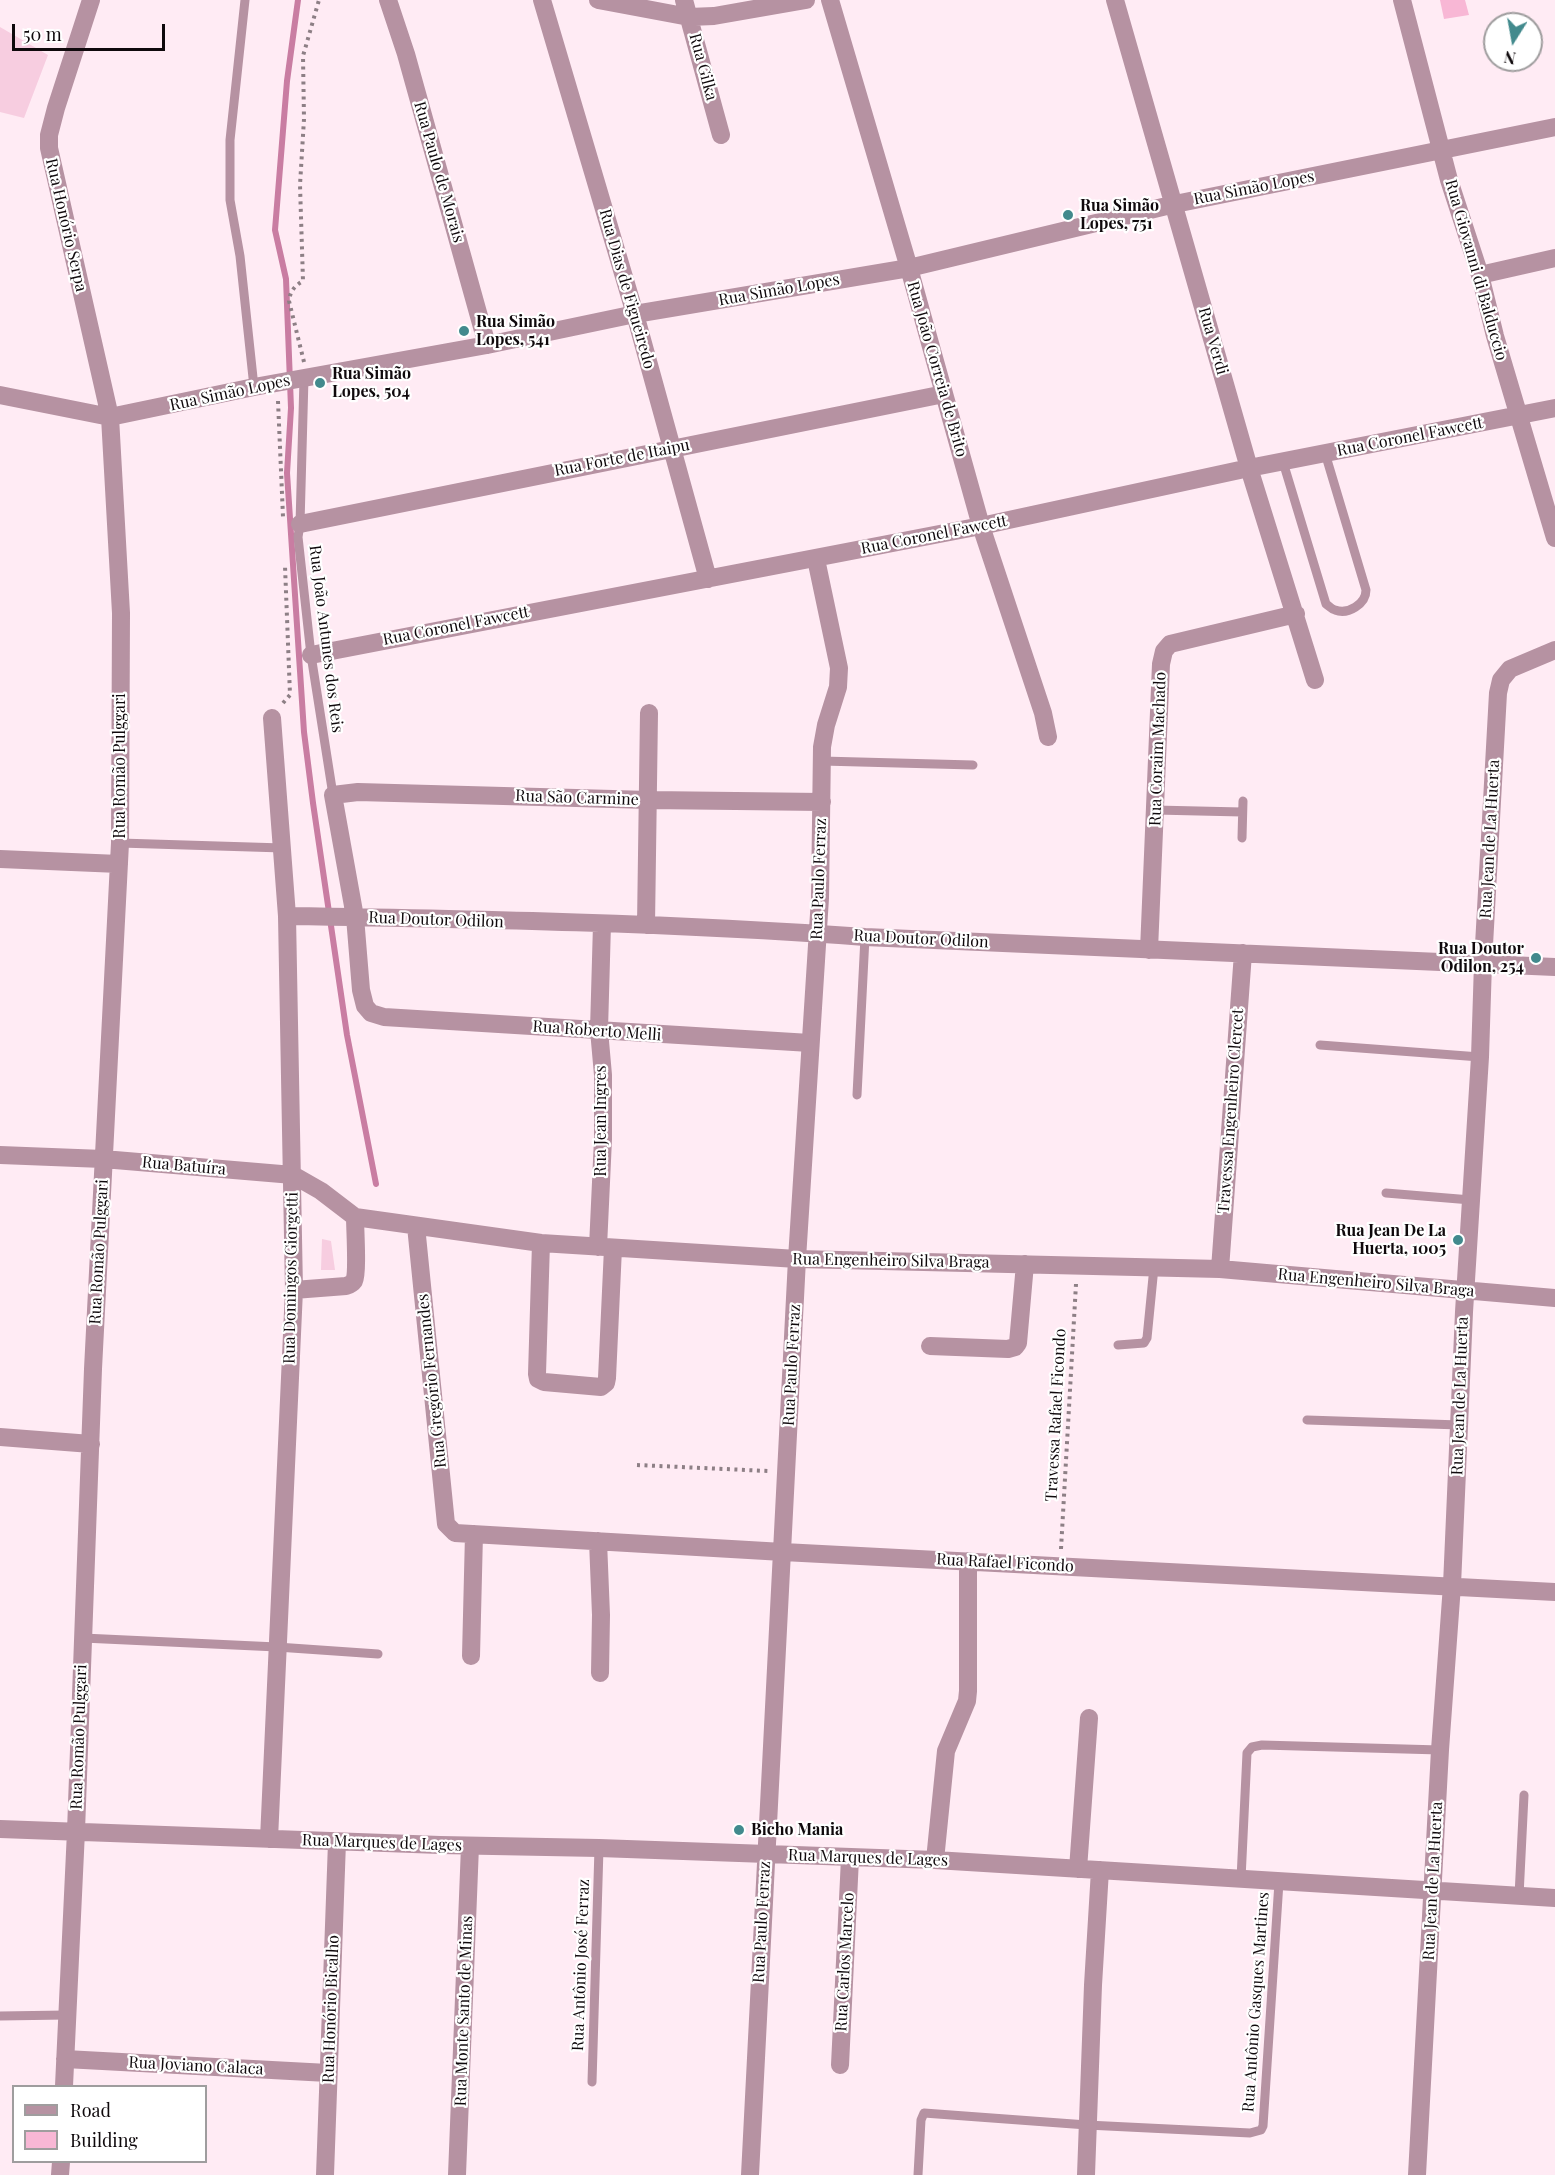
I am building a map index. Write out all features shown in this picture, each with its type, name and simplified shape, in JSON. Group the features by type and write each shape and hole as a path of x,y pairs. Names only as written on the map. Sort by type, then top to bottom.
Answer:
{"street":[{"name":"Rua Honório Serpa","path":"91,0 56,108 49,135 49,148 110,417"},
{"name":"Rua Paulo de Morais","path":"388,0 406,54 487,345"},
{"name":"Rua Dias de Figueiredo","path":"542,0 635,315 708,579"},
{"path":"598,0 687,8 714,16 806,0"},
{"name":"Rua João Correia de Brito","path":"830,0 909,268 981,526 1043,713 1048,737"},
{"name":"Rua Verdi","path":"1115,0 1249,468 1315,680"},
{"name":"Rua Giovanni di Balduccio","path":"1402,0 1441,150 1480,275 1495,336 1555,538"},
{"name":"Rua Gilka","path":"687,8 721,135"},
{"name":"Rua Simão Lopes","path":"0,395 110,417 305,377 487,345 635,315 909,268 1175,204 1555,127"},
{"path":"1480,275 1555,258"},
{"name":"Rua Forte de Itaipu","path":"300,524 944,394"},
{"name":"Rua Coronel Fawcett","path":"311,655 816,559 1249,468 1555,408"},
{"name":"Rua Romão Pulggari","path":"64,2085 103,1159 120,843 121,613 110,417"},
{"name":"Rua Paulo Ferraz","path":"750,2175 765,1854 817,933 822,760 826,725 838,687 839,668 816,559"},
{"name":"Rua Coraim Machado","path":"1149,950 1161,663 1164,651 1170,644 1296,614"},
{"name":"Rua Jean de La Huerta","path":"1417,2175 1440,1750 1452,1585 1498,693 1501,680 1510,669 1555,650"},
{"path":"646,925 650,713"},
{"name":"Rua Domingos Giorgetti","path":"269,1839 294,1290 287,916 273,718"},
{"name":"Rua São Carmine","path":"333,795 358,792 822,802"},
{"path":"333,795 349,917"},
{"path":"0,860 119,864"},
{"name":"Rua Doutor Odilon","path":"287,916 646,925 865,937 1555,967"},
{"name":"Rua Roberto Melli","path":"349,917 365,1006 370,1013 384,1017 810,1043"},
{"name":"Rua Jean Ingres","path":"541,1243 538,1379 544,1382 601,1387 606,1383 607,1378 603,1075 599,1030 602,924"},
{"name":"Travessa Engenheiro Clercet","path":"1220,1269 1243,954"},
{"name":"Rua Batuíra","path":"0,1155 103,1159 292,1175 321,1191 355,1217"},
{"path":"294,1290 346,1286 354,1280 355,1217"},
{"name":"Rua Engenheiro Silva Braga","path":"355,1217 541,1243 798,1259 1220,1269 1555,1298"},
{"name":"Rua Gregório Fernandes","path":"416,1226 446,1524 465,1533"},
{"path":"930,1346 1008,1349 1015,1347 1018,1343 1025,1264"},
{"path":"0,1437 91,1444"},
{"path":"465,1533 471,1656"},
{"name":"Rua Rafael Ficondo","path":"465,1533 1555,1592"},
{"path":"598,1541 601,1615 600,1673"},
{"path":"935,1860 946,1751 967,1701 968,1561"},
{"path":"1078,1869 1089,1718"},
{"name":"Rua Marques de Lages","path":"0,1829 396,1844 599,1848 935,1860 1555,1899"},
{"name":"Rua Honório Bicalho","path":"325,2175 338,1842"},
{"name":"Rua Monte Santo de Minas","path":"457,2175 470,1846"},
{"name":"Rua Carlos Marcelo","path":"840,2066 850,1858"},
{"path":"1086,2175 1100,1870"},
{"name":"Rua Joviano Calaca","path":"65,2059 328,2073"}],"lane":[{"path":"245,0 230,140 230,200 240,256 254,387"},
{"name":"Rua João Antunes dos Reis","path":"305,377 298,537 311,655 333,795"},
{"path":"1283,462 1326,604 1335,610 1348,610 1362,603 1366,590 1325,453"},
{"path":"822,760 973,765"},
{"path":"1242,838 1243,801"},
{"path":"1155,810 1242,812"},
{"path":"120,843 283,848"},
{"path":"857,1095 865,937"},
{"path":"1320,1045 1480,1057"},
{"path":"1386,1193 1471,1200"},
{"path":"1118,1345 1139,1345 1147,1338 1154,1267"},
{"path":"1307,1420 1460,1425"},
{"path":"83,1638 378,1654"},
{"path":"1240,1879 1247,1753 1252,1748 1262,1745 1440,1750"},
{"path":"1519,1896 1524,1796"},
{"name":"Rua Antônio José Ferraz","path":"592,2082 599,1848"},
{"name":"Rua Antônio Gasques Martines","path":"1087,2125 1250,2133 1261,2130 1268,2066 1279,1882"},
{"path":"0,2016 66,2014"},
{"path":"918,2175 923,2114 1087,2125"}],"path":[{"path":"305,377 289,301 296,285 303,281 300,185 304,120 303,56 320,0"},
{"name":"Travessa Rafael Ficondo","path":"1060,1565 1077,1266"},
{"path":"637,1465 787,1472"}],"shaded area":[{"path":"0,27 48,55 24,118 0,112"},
{"path":"322,1239 331,1241 335,1270 321,1270"}],"building":[{"path":"1440,0 1465,0 1469,15 1444,19"}],"waterway":[{"path":"298,0 287,81 275,230 286,279 291,408 287,473 304,732 347,1035 376,1184"}],"place":[{"name":"Rua Simão Lopes, 751","path":"1068,215"},
{"name":"Rua Simão Lopes, 541","path":"464,331"},
{"name":"Rua Simão Lopes, 504","path":"320,383"},
{"name":"Rua Doutor Odilon, 254","path":"1536,958"},
{"name":"Rua Jean De La Huerta, 1005","path":"1458,1240"},
{"name":"Bicho Mania","path":"739,1830"}]}
